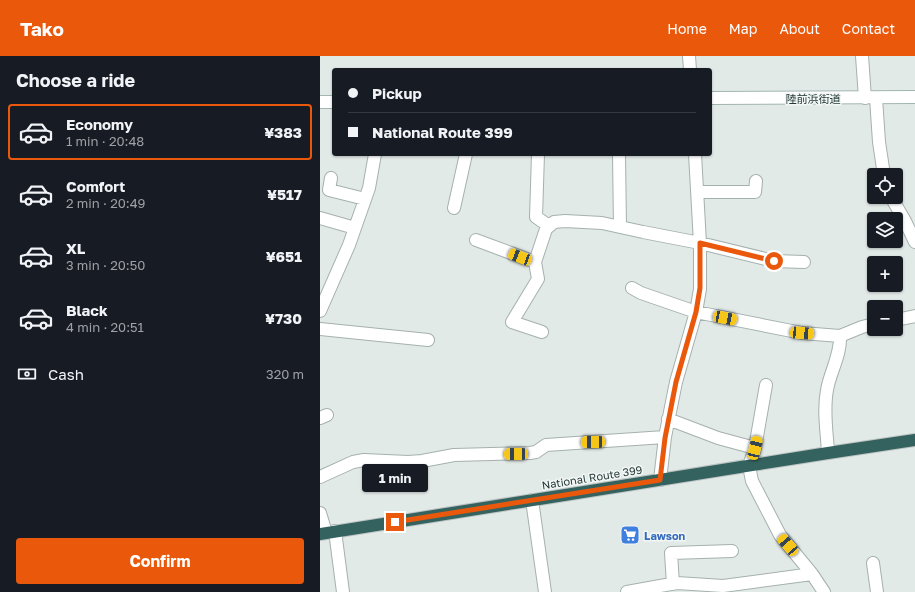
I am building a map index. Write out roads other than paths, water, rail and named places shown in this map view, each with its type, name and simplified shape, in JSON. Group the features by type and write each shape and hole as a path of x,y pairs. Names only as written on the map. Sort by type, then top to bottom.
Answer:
{"highway":[{"name":"National Route 399","path":"327,532 915,440"}],"street":[{"path":"689,56 690,68"},
{"path":"862,56 880,142 883,168"},
{"name":"陸前浜街道","path":"712,98 915,97"},
{"path":"320,102 332,102"},
{"path":"320,311 355,228 369,188 375,156"},
{"path":"454,208 466,156"},
{"path":"538,156 536,217 549,226"},
{"path":"619,156 620,227"},
{"path":"660,480 668,419 676,382 696,312 700,288 700,243 695,156"},
{"path":"331,178 329,190 365,199"},
{"path":"698,192 755,192 756,181"},
{"path":"895,204 915,242"},
{"path":"320,218 355,228"},
{"path":"542,332 512,322 538,279 535,262 546,229 554,222 565,221 602,223 700,243 774,261 804,262"},
{"path":"476,240 535,262"},
{"path":"632,288 641,293 696,312 802,333 840,336 867,325"},
{"path":"903,319 915,316"},
{"path":"320,329 428,340"},
{"path":"828,453 826,419 827,390 841,345 840,336"},
{"path":"766,385 755,448 750,466 752,480 780,535 812,574 824,592"},
{"path":"668,419 718,438 755,448"},
{"path":"320,477 353,462 364,460 408,462 422,461 454,455 530,453 536,452 546,445 665,438"},
{"path":"532,500 545,592"},
{"path":"320,513 327,532 343,592"},
{"path":"673,584 671,553 732,552"},
{"path":"873,563 876,592"},
{"path":"627,592 673,584 723,586 812,574"}],"place":[{"name":"Lawson","path":"630,535"}]}
